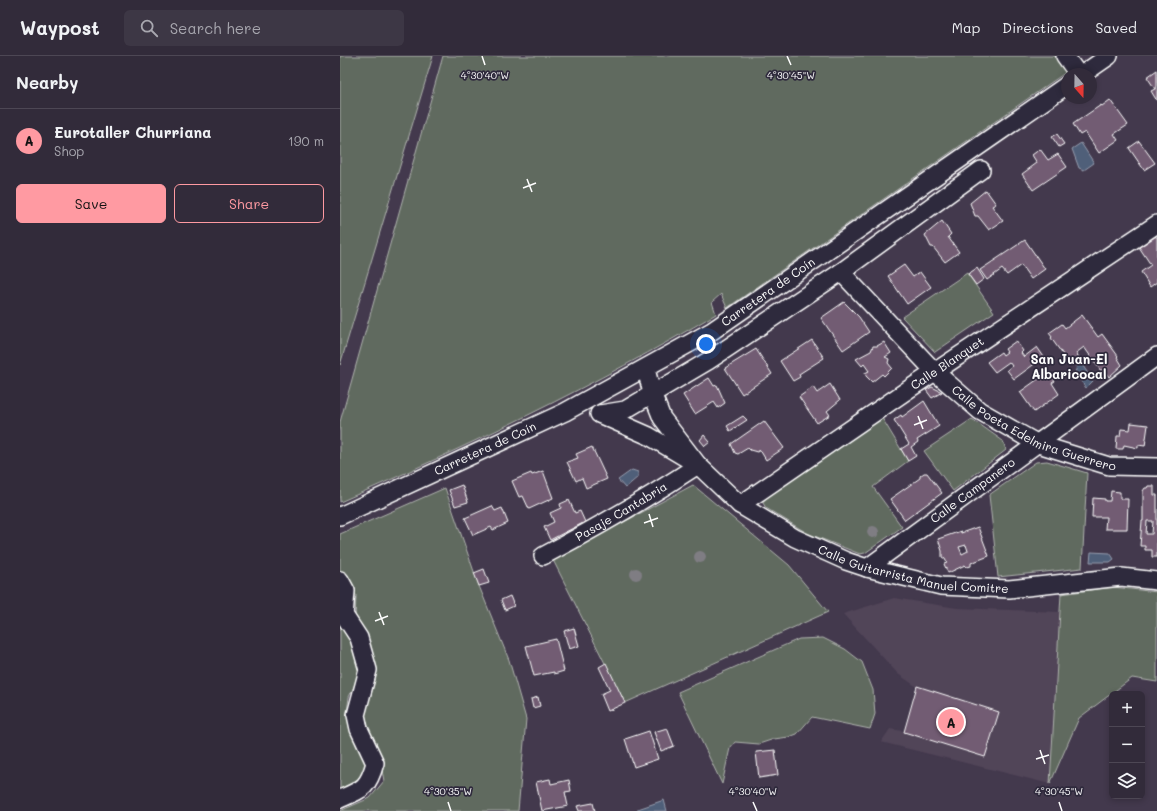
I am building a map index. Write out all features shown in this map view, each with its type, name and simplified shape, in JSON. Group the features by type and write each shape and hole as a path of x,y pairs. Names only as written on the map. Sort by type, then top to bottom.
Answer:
{"street":[{"path":"1065,56 1074,68"},
{"path":"1092,68 1109,56"},
{"name":"Carretera de Coín","path":"340,516 565,412 646,369 712,331 1061,89"},
{"name":"Carretera de Coín","path":"600,414 625,410 708,361 842,272 980,170"},
{"name":"Calle Blanquet","path":"740,505 760,489 1157,224"},
{"name":"Calle Poeta Edelmira Guerrero","path":"842,272 935,372 980,411 1038,444 1109,466 1157,467"},
{"name":"Calle Campanero","path":"867,568 908,536 1038,444 1157,356"},
{"name":"Calle Guitarrista Manuel Comitre","path":"646,369 652,393 662,418 698,465 740,505 795,538 846,561 867,568 941,586 1009,589 1121,577 1157,581"},
{"name":"Calle Guitarrista Manuel Comitre","path":"565,412 600,414 649,436 698,465"},
{"name":"Pasaje Cantabria","path":"543,556 608,521 698,465"},
{"path":"340,580 346,591 342,612 359,638 368,670 356,715 359,729 375,763 370,780 358,791 340,799"}],"shaded area":[{"path":"340,56 433,56 340,365"},
{"path":"443,56 1059,56 1068,68 1061,68 1061,76 727,308 721,294 712,302 716,314 670,340 531,414 484,437 340,502 340,422"},
{"path":"967,273 994,312 935,352 902,317"},
{"path":"882,418 908,461 873,487 902,527 865,553 860,554 807,533 766,508 763,503 765,498"},
{"path":"972,419 1003,441 1006,450 953,491 924,451"},
{"path":"1047,461 1087,473 1082,568 998,577 989,495 1036,462"},
{"path":"693,485 789,565 828,612 625,703 553,560"},
{"path":"445,488 479,586 509,660 526,719 518,811 340,811 370,798 384,781 380,759 367,731 364,717 355,622 356,595 340,575 340,534"},
{"path":"1113,587 1157,592 1157,682 1132,678 1115,691 1109,691 1109,695 1079,718 1050,784 1061,594"},
{"path":"894,598 957,608 1060,612 1050,784 881,742 890,729 904,731 917,687 898,674 843,614"},
{"path":"340,624 355,638 362,669 349,697 347,712 351,729 366,764 365,776 340,794"},
{"path":"823,638 845,649 862,662 873,690 875,714 870,729 812,717 797,734 789,737 774,739 759,744 735,742 730,748 722,784 678,692 799,639"}],"water":[{"path":"1081,143 1094,163 1084,170 1079,168 1072,149"},
{"path":"1079,360 1093,381 1086,388 1075,373 1077,366 1075,363"},
{"path":"632,470 638,472 638,477 625,488 618,480"},
{"path":"1091,552 1110,553 1114,559 1110,562 1090,562"},
{"path":"664,800 667,811 638,811 638,809"}],"building":[{"path":"1157,70 1157,101 1151,91 1155,89 1147,77"},
{"path":"1110,100 1128,125 1114,134 1118,140 1099,153 1085,132 1080,135 1073,124"},
{"path":"1057,134 1064,144 1059,147 1052,137"},
{"path":"1139,141 1155,163 1144,170 1129,148"},
{"path":"1040,149 1048,160 1058,154 1067,167 1033,190 1022,174 1037,163 1032,155"},
{"path":"986,190 996,204 992,206 1003,221 989,230 978,216 975,216 970,203"},
{"path":"942,221 951,234 948,237 959,252 945,262 933,247 931,247 925,235"},
{"path":"1153,232 1157,238 1157,282 1150,287 1141,272 1151,265 1137,244"},
{"path":"1025,240 1045,269 1031,279 1021,265 1007,275 1002,269 987,280 980,270"},
{"path":"904,265 913,277 920,272 931,287 907,304 888,276"},
{"path":"977,268 984,279 976,285 968,274"},
{"path":"844,302 859,317 869,332 843,350 821,318"},
{"path":"1082,315 1098,337 1102,334 1118,356 1117,357 1122,365 1109,377 1103,369 1101,371 1084,347 1076,353 1080,359 1071,366 1051,338 1052,337 1049,333 1062,324 1065,328"},
{"path":"812,340 824,358 799,374 800,377 793,381 780,361"},
{"path":"1016,341 1023,351 1021,353 1024,357 1037,347 1044,357 1014,379 1007,370 1012,366 1009,362 995,372 987,362 1001,352 1003,355 1007,352 1005,349"},
{"path":"884,342 891,353 885,357 889,359 888,363 892,368 884,376 882,374 872,382 865,373 869,371 864,364 862,366 856,359 871,351 873,346 877,346"},
{"path":"756,349 772,374 742,394 725,368"},
{"path":"1048,372 1055,381 1052,383 1059,394 1034,412 1020,392"},
{"path":"709,378 714,386 717,385 725,403 718,408 714,402 695,414 683,395"},
{"path":"830,384 840,400 827,411 830,415 817,423 799,397 813,387 817,393"},
{"path":"932,387 942,392 932,398 926,390"},
{"path":"924,401 939,426 917,440 918,442 911,447 916,456 908,461 901,449 909,444 894,420 901,415 902,417"},
{"path":"743,416 747,420 730,431 727,426"},
{"path":"764,421 784,448 766,460 760,450 757,452 748,448 738,454 735,453 731,444"},
{"path":"1131,423 1148,425 1145,446 1138,445 1138,448 1124,445 1123,449 1116,449 1117,436 1120,436 1121,429 1130,430"},
{"path":"704,435 710,442 705,446 700,440"},
{"path":"592,447 607,479 586,488 582,478 576,481 567,462 578,458 576,454"},
{"path":"543,471 553,498 529,509 523,496 519,497 512,481 531,473 532,475"},
{"path":"927,473 942,493 905,520 890,499 920,478 920,476"},
{"path":"462,485 468,502 455,506 449,490"},
{"path":"1148,486 1154,486 1154,495 1157,495 1157,557 1152,557 1152,550 1145,550 1145,546 1140,546 1143,521 1143,491","holes":["1147,521 1153,521 1152,534 1146,534"]},
{"path":"1111,491 1120,492 1120,499 1128,499 1127,529 1105,529 1106,517 1092,517 1093,498 1110,501"},
{"path":"569,500 575,513 580,511 585,522 550,540 544,527 554,522 550,513 561,508 560,504"},
{"path":"492,506 495,511 502,508 508,523 493,530 491,527 473,535 465,518"},
{"path":"978,527 989,556 971,563 971,566 967,567 965,565 948,573 944,564 947,563 942,557 942,551 938,539 961,531 961,533","holes":["966,545 968,551 962,554 959,547"]},
{"path":"484,569 489,583 479,586 474,573"},
{"path":"510,596 514,606 505,610 501,600"},
{"path":"574,628 579,646 569,649 564,631"},
{"path":"556,639 564,671 554,674 554,672 534,676 526,646"},
{"path":"606,663 625,703 608,711 601,694 610,690 599,667"},
{"path":"917,686 999,712 985,757 904,732"},
{"path":"538,697 540,706 533,708 531,699"},
{"path":"667,728 674,746 661,751 654,732"},
{"path":"649,731 658,759 634,767 625,739"},
{"path":"775,750 778,775 759,778 756,752"},
{"path":"550,779 551,784 569,780 571,791 565,792 568,806 542,811 536,782"},
{"path":"593,803 595,811 579,811 577,806"}],"place":[{"name":"Eurotaller Churriana","path":"951,722"}],"district":[{"name":"San Juan-El Albaricocal","path":"1069,366"}]}
